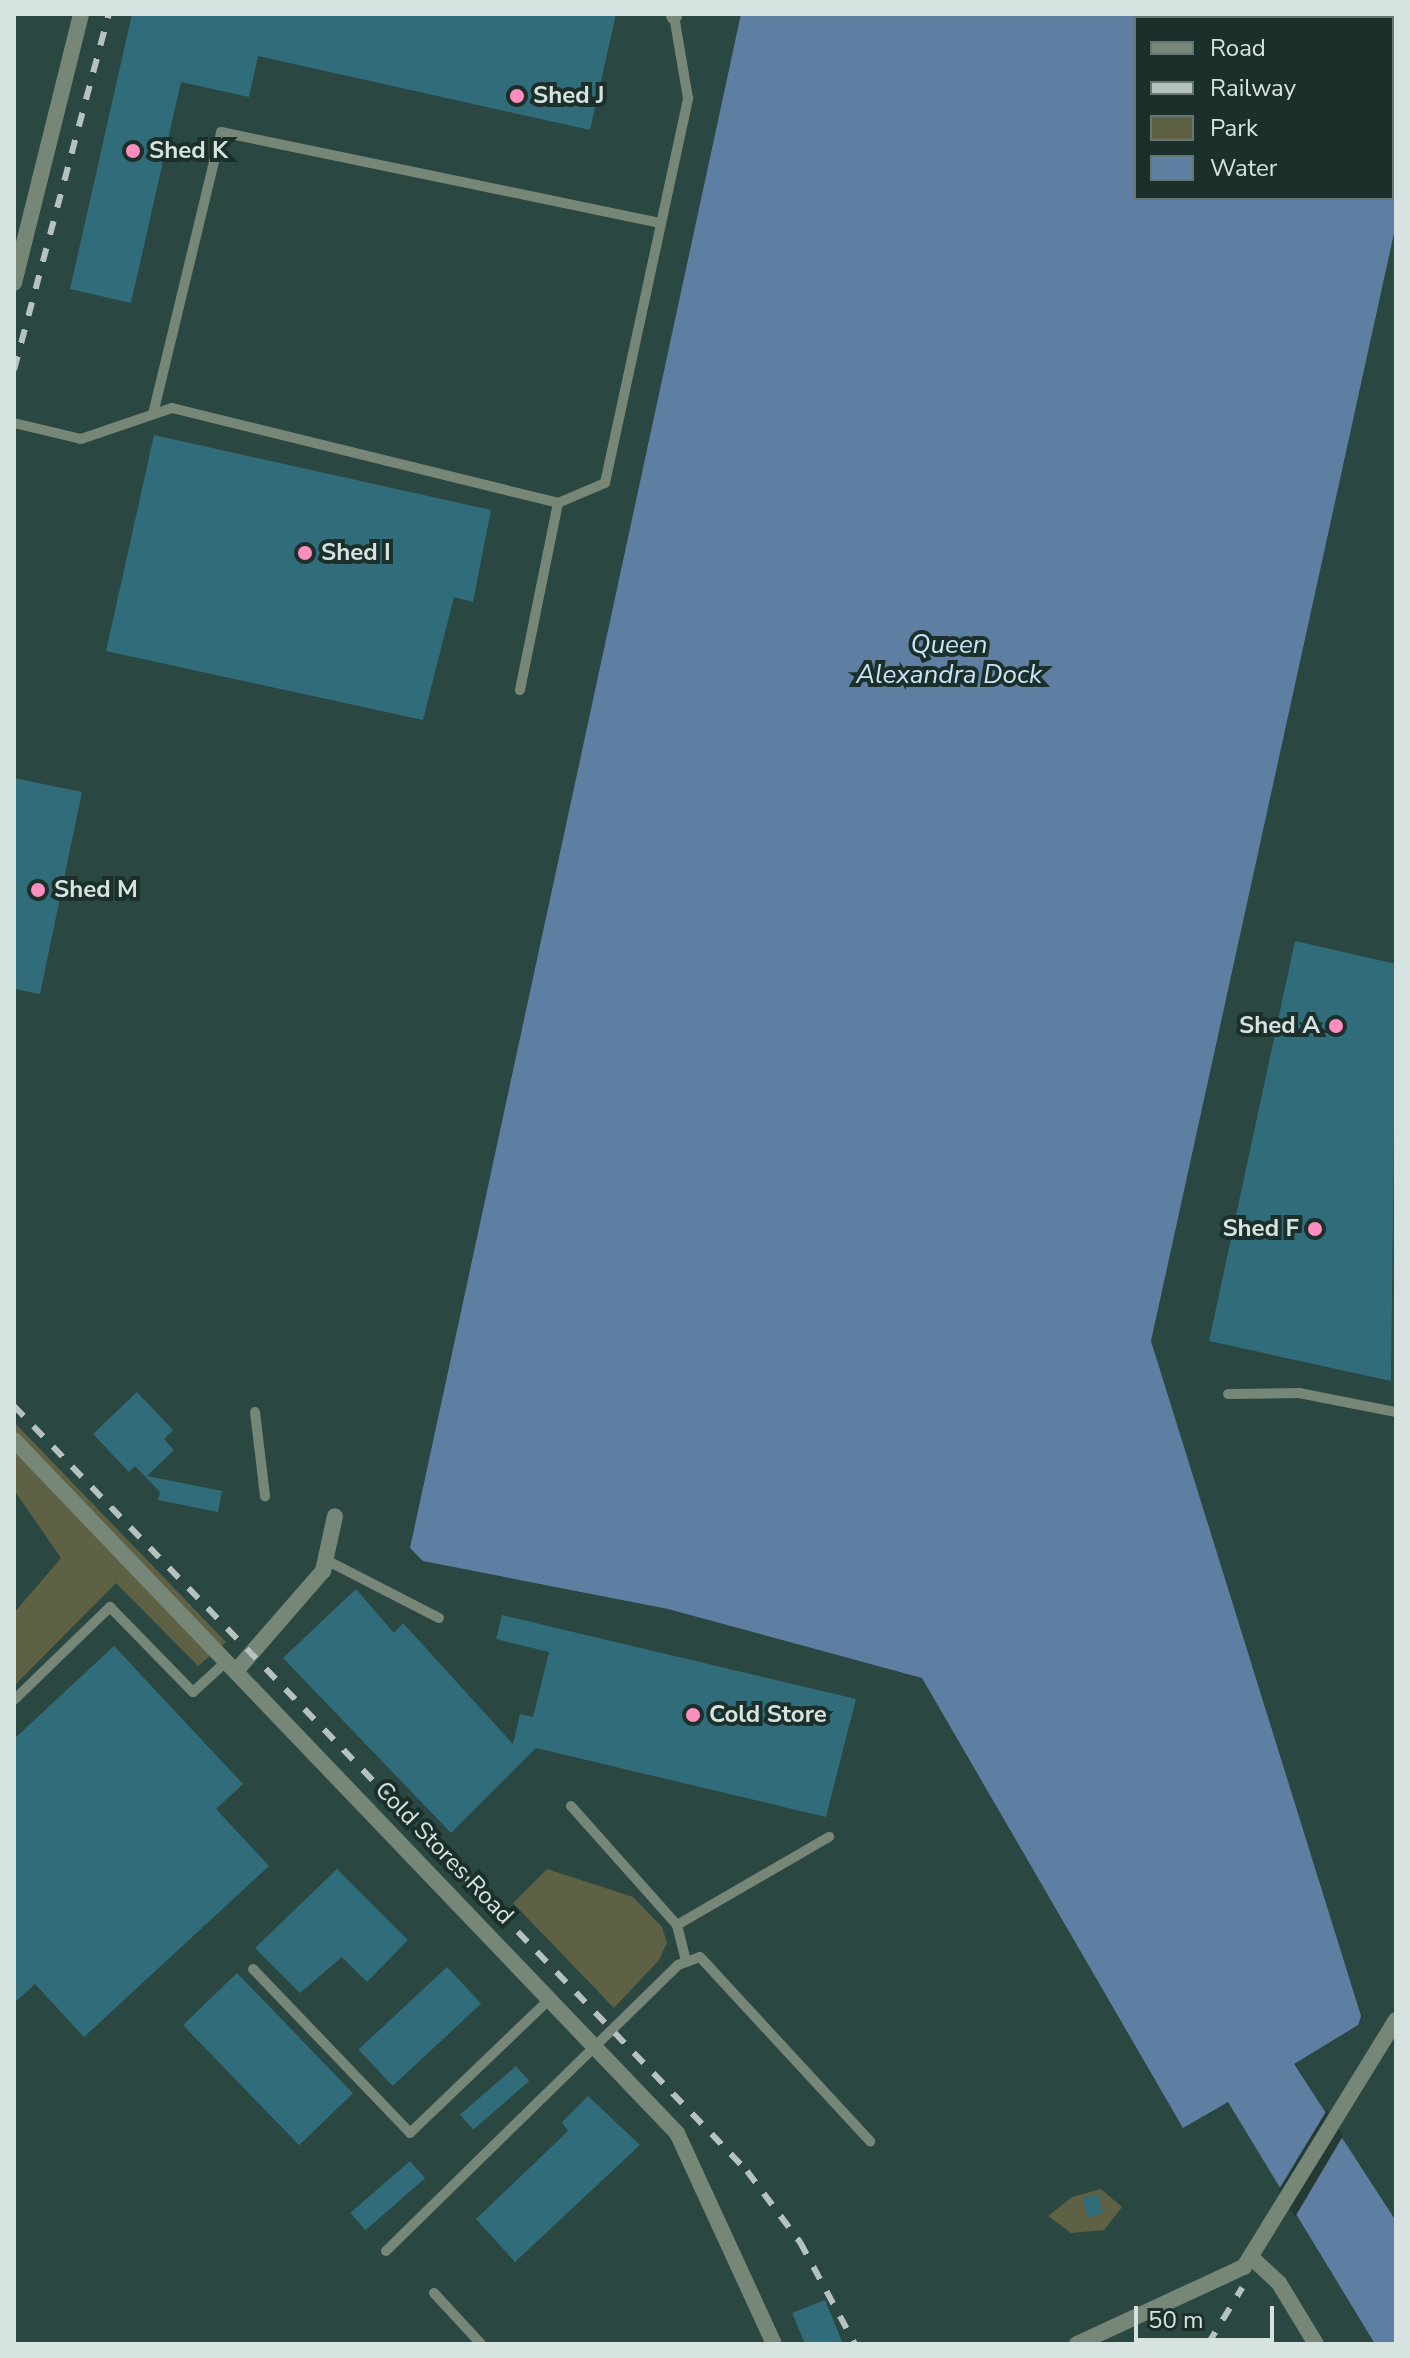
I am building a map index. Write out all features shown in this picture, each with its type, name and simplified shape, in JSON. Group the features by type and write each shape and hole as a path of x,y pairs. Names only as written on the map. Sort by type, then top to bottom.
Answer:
{"street":[{"path":"14,283 81,14"},
{"name":"Cold Stores Road","path":"14,1440 596,2044 677,2133 774,2344"},
{"path":"232,1666 298,1606 326,1560 335,1516"},
{"path":"1077,2344 1234,2275 1251,2257 1396,2020"},
{"path":"1251,2257 1279,2283 1316,2344"}],"lane":[{"path":"14,423 81,439 172,408 558,503 605,483 688,98 674,15"},
{"path":"153,414 221,132 661,223"},
{"path":"520,690 558,503"},
{"path":"1228,1394 1299,1393 1396,1412"},
{"path":"255,1412 265,1496"},
{"path":"326,1560 439,1618"},
{"path":"14,1700 110,1607 193,1692 232,1666"},
{"path":"571,1806 677,1925 686,1962"},
{"path":"677,1925 829,1837"},
{"path":"386,2251 596,2044 686,1962 700,1957 870,2141"},
{"path":"253,1969 410,2133 551,1998"},
{"path":"434,2293 481,2344"}],"shaded area":[{"path":"14,14 1396,14 1396,2344 14,2344"}],"green space":[{"path":"14,1422 226,1642 198,1666 116,1583 14,1686 14,1613 61,1558 14,1490"},
{"path":"547,1869 633,1897 662,1927 667,1943 659,1960 614,2008 513,1903"},
{"path":"1101,2189 1122,2207 1104,2230 1071,2233 1048,2216 1072,2197"}],"water":[{"name":"Queen Alexandra Dock","path":"741,14 1396,14 1396,224 1151,1341 1361,2016 1358,2025 1294,2064 1396,2221 1396,2344 1375,2344 1228,2102 1183,2128 922,1678 668,1609 423,1561 410,1548"}],"pier":[{"path":"1327,2110 1343,2136 1295,2217 1278,2191"}],"building":[{"path":"132,14 616,14 590,130 258,56 249,97 181,82 131,303 70,289"},
{"name":"Shed I","path":"154,435 491,510 473,602 454,597 423,720 106,651"},
{"name":"Shed M","path":"14,778 82,792 40,994 14,989"},
{"name":"Shed F","path":"1295,941 1396,964 1391,1381 1209,1341"},
{"path":"137,1392 173,1430 164,1439 174,1450 147,1476 222,1491 218,1512 158,1500 160,1492 135,1466 129,1472 93,1434"},
{"name":"Cold Store","path":"356,1589 394,1633 403,1623 513,1744 520,1714 533,1717 549,1652 496,1639 502,1615 856,1699 826,1817 536,1748 451,1833 283,1658"},
{"path":"114,1646 243,1784 216,1809 269,1866 84,2037 35,1984 14,2003 14,1739"},
{"path":"337,1869 408,1940 367,1982 342,1957 300,1993 255,1948"},
{"path":"447,1967 481,2004 393,2086 359,2050"},
{"path":"237,1973 353,2093 299,2145 183,2025"},
{"path":"516,2066 529,2081 473,2130 460,2115"},
{"path":"588,2096 640,2145 515,2262 476,2219 568,2131 562,2122"},
{"path":"410,2161 425,2178 365,2230 350,2213"},
{"path":"1098,2194 1103,2213 1088,2217 1083,2198"},
{"path":"825,2300 843,2344 805,2344 792,2313"}],"railway":[{"path":"14,370 109,14"},
{"path":"14,1406 747,2171 800,2242 855,2344"},
{"path":"1208,2344 1242,2288"}],"place":[{"name":"Shed J","path":"517,96"},
{"name":"Shed K","path":"133,151"},
{"name":"Shed I","path":"305,553"},
{"name":"Shed M","path":"38,890"},
{"name":"Shed A","path":"1336,1026"},
{"name":"Shed F","path":"1315,1229"},
{"name":"Cold Store","path":"693,1715"}]}
